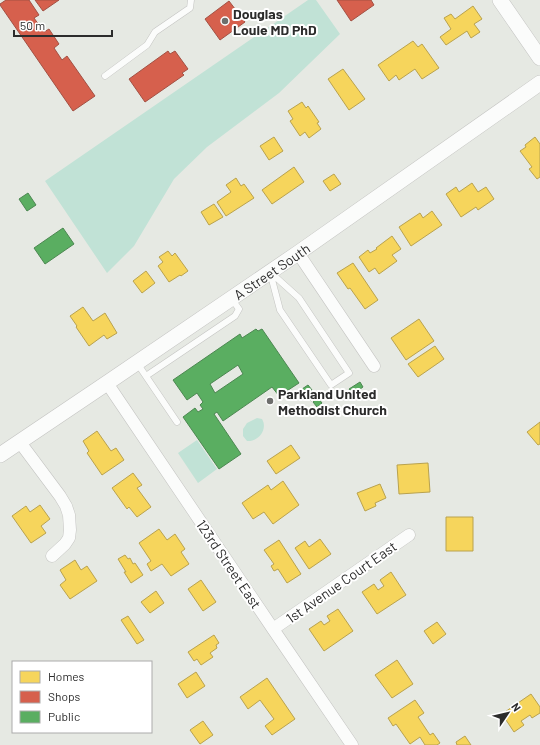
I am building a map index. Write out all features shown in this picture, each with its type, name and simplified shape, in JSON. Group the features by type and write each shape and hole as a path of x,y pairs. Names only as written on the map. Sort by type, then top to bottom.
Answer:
{"street":[{"path":"500,0 540,58"},
{"name":"A Street South","path":"0,454 298,253 540,84"},
{"path":"298,253 374,366"},
{"name":"123rd Street East","path":"107,383 352,745"},
{"path":"19,441 60,496 69,515 69,538 65,544 52,556"},
{"name":"1st Avenue Court East","path":"273,629 409,535"}],"lane":[{"path":"105,76 147,45 155,32 190,8 191,0"},
{"path":"270,272 299,298 349,373 331,385 280,310 270,272"},
{"path":"146,376 235,316 239,309 231,298"},
{"path":"137,363 177,422"}],"green space":[{"path":"308,0 316,0 340,34 279,93 207,147 174,179 134,246 107,273 45,181"},
{"path":"257,418 262,419 264,423 263,431 259,437 251,441 247,441 243,436 243,429 247,423"},
{"path":"197,440 217,469 198,483 178,453"}],"building: Homes":[{"path":"473,6 482,19 474,24 480,32 471,38 467,31 446,45 440,37 451,29 444,18 451,14 455,19"},
{"path":"413,41 418,47 422,44 439,68 422,79 415,69 399,80 396,75 389,81 378,65"},
{"path":"343,69 365,99 349,110 328,79"},
{"path":"302,102 306,108 308,106 319,122 317,123 321,129 309,138 305,132 300,136 290,121 293,119 288,111"},
{"path":"274,137 283,151 269,160 260,146"},
{"path":"535,137 540,144 540,177 537,179 529,169 532,167 520,151"},
{"path":"294,167 304,182 272,204 262,190"},
{"path":"334,174 341,184 330,191 323,181"},
{"path":"236,178 241,186 244,184 254,198 226,216 217,202 231,192 226,185"},
{"path":"472,183 478,192 486,187 494,199 478,210 476,207 461,217 446,194 456,187 459,192"},
{"path":"214,204 223,217 209,225 201,212"},
{"path":"432,211 442,225 411,246 399,227 420,213 423,218"},
{"path":"392,236 401,249 392,255 397,261 379,274 375,268 369,272 359,257 368,250 370,253 377,249 376,248"},
{"path":"168,251 172,256 175,253 188,271 169,282 158,266 163,262 159,257"},
{"path":"353,263 378,300 365,309 337,273"},
{"path":"146,271 155,283 142,293 133,281"},
{"path":"83,307 93,321 105,313 117,333 107,339 104,335 89,346 70,316"},
{"path":"419,319 434,341 406,360 391,338"},
{"path":"435,346 444,359 418,377 408,364"},
{"path":"540,422 540,444 538,445 527,432"},
{"path":"97,431 111,451 116,448 124,460 102,475 87,453 89,451 83,441"},
{"path":"291,445 300,458 276,474 267,461"},
{"path":"428,463 430,492 399,494 397,465"},
{"path":"133,473 142,485 137,488 151,507 137,517 129,507 127,509 112,488"},
{"path":"283,481 299,505 273,524 264,512 253,519 242,503 268,485 271,490"},
{"path":"380,484 386,498 375,503 376,506 365,511 357,493"},
{"path":"40,505 50,519 41,526 46,533 31,543 12,516 26,506 30,512"},
{"path":"446,517 473,517 473,551 446,551"},
{"path":"159,529 167,540 175,534 185,549 181,552 189,564 171,576 162,564 151,571 147,564 151,561 139,543"},
{"path":"320,539 331,554 309,569 295,548 305,541 309,547"},
{"path":"279,540 301,574 287,583 278,569 274,571 271,566 274,564 264,550"},
{"path":"125,555 128,559 130,558 133,564 135,563 143,575 131,583 118,559"},
{"path":"75,560 81,570 87,566 97,581 70,599 60,585 66,580 60,570"},
{"path":"391,572 406,595 377,614 362,592 374,584 378,590 384,586 380,580"},
{"path":"201,580 216,602 203,611 188,589"},
{"path":"156,591 164,603 150,613 141,602"},
{"path":"338,609 353,631 324,651 309,629 321,621 324,625 330,621 327,616"},
{"path":"128,616 144,640 137,644 121,620"},
{"path":"437,622 446,634 433,644 424,631"},
{"path":"214,635 219,643 216,645 217,648 210,653 213,657 201,665 197,659 194,661 188,652"},
{"path":"397,660 413,684 392,698 375,675"},
{"path":"196,672 205,686 187,698 178,684"},
{"path":"267,678 295,719 272,735 265,726 274,719 260,700 248,709 240,697"},
{"path":"531,694 540,707 540,713 532,718 530,715 521,721 524,725 514,732 502,714"},
{"path":"415,700 424,713 418,717 430,735 433,733 440,743 437,745 425,745 420,737 410,744 396,724 393,726 388,718"},
{"path":"203,721 213,735 200,744 190,730"},
{"path":"465,736 471,745 457,745 456,742"}],"building: Shops":[{"path":"6,0 29,0 39,15 34,18 44,32 49,29 59,44 54,48 62,60 67,56 95,96 73,111 0,5"},
{"path":"35,0 59,0 43,11"},
{"path":"337,0 371,0 374,5 351,21"},
{"name":"Douglas Louie MD PhD","path":"229,1 245,22 220,40 205,19"},
{"path":"168,51 170,54 175,51 188,69 182,73 184,75 145,102 129,79"}],"building: Public":[{"path":"28,193 36,205 27,211 19,199"},
{"path":"63,228 74,244 45,264 34,248"},
{"path":"256,329 258,331 262,329 299,383 279,396 272,387 223,421 217,412 214,414 241,454 219,469 183,417 195,408 198,412 203,409 200,405 203,402 197,393 187,400 173,380 240,334 242,338","holes":["238,365 243,374 215,393 210,384"]},
{"path":"360,382 363,387 353,394 349,389"},
{"path":"308,385 312,390 306,395 302,389"},
{"path":"312,392 317,397 311,401 307,396"},
{"path":"318,398 322,403 317,407 313,402"},
{"path":"323,405 327,411 322,414 318,409"}],"place":[{"name":"Douglas Louie MD PhD","path":"225,21"},
{"name":"Parkland United Methodist Church","path":"270,401"}]}
